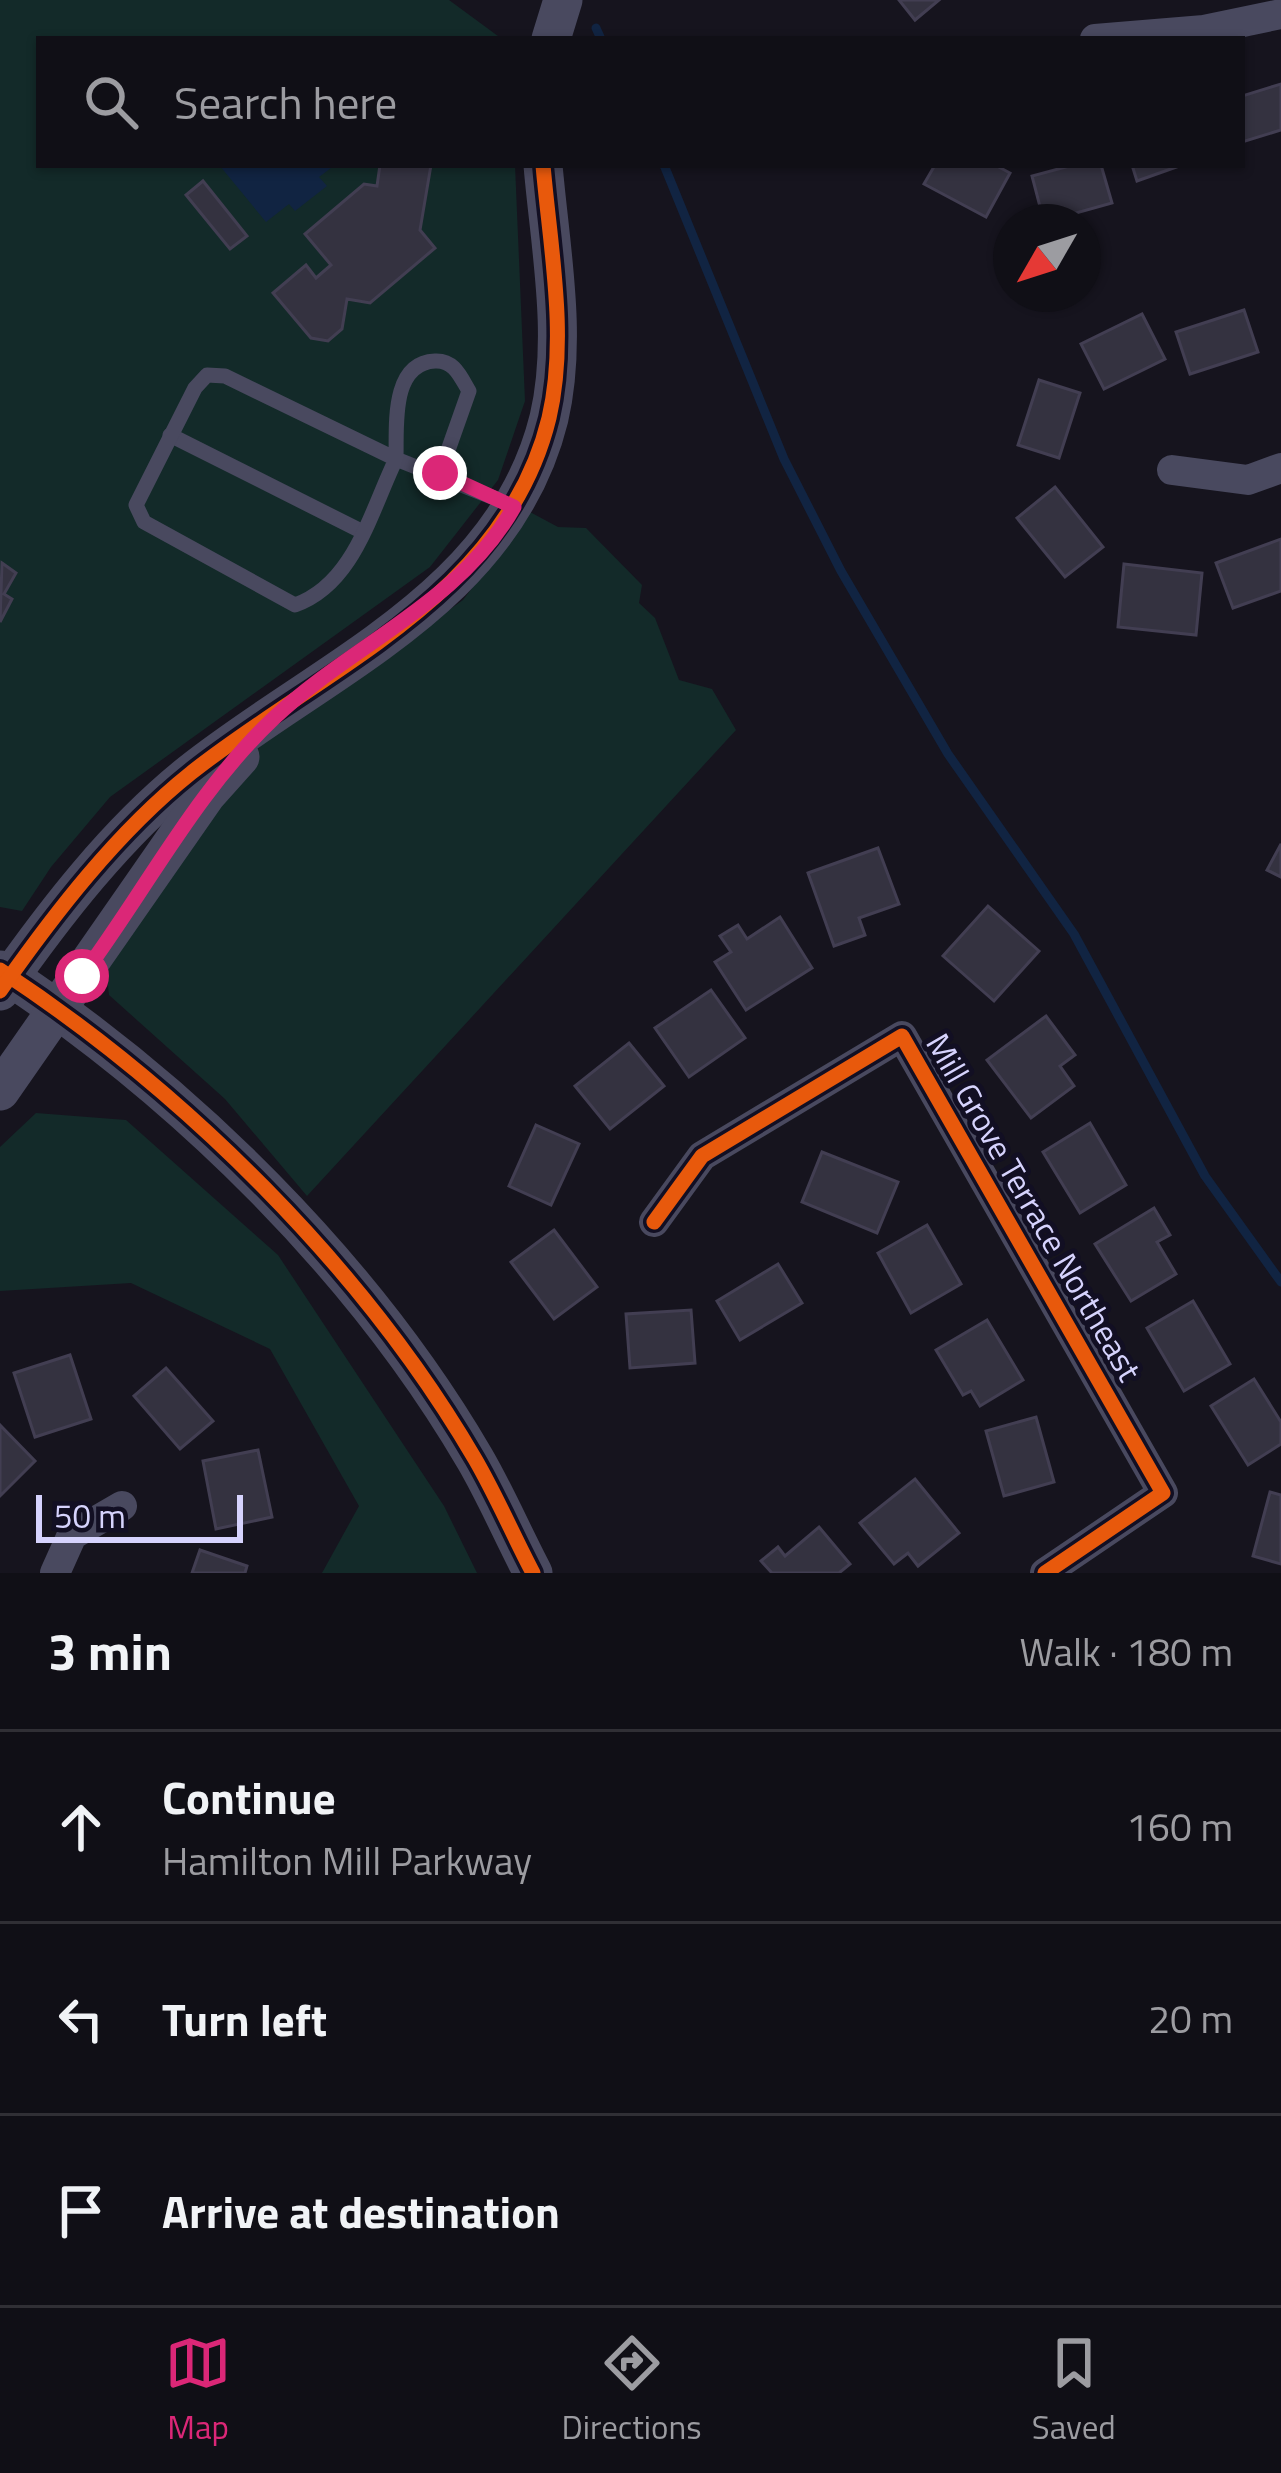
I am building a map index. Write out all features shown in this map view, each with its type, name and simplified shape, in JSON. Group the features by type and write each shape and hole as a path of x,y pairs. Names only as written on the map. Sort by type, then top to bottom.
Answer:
{"street":[{"path":"552,36 563,0"},
{"path":"1131,36 1204,30 1281,14"},
{"path":"532,1573 474,1458 396,1342 220,1142 58,1008 3,979 133,823 193,771 275,717 438,594 501,531 549,417 557,354 543,168"},
{"path":"1172,470 1248,480 1281,468"},
{"path":"0,1091 206,795 275,717"},
{"name":"Mill Grove Terrace Northeast","path":"654,1222 702,1156 902,1036 1163,1493 1045,1573"},
{"path":"56,1573 72,1535 122,1506"}],"lane":[{"path":"440,473 469,391 456,368 440,360 418,364 404,382 396,459 342,576 320,596 295,605 144,522 136,505 195,388 207,375 225,376 396,459 440,473 514,507"},
{"path":"170,435 361,531"}],"green space":[{"path":"0,0 449,0 498,36 36,36 36,168 515,168 525,401 498,480 430,567 110,797 51,867 22,911 0,907"},
{"path":"530,512 558,527 586,528 642,585 639,603 655,618 679,680 712,689 736,730 307,1196 225,1099 109,995 105,959 225,779 264,743 463,600"},
{"path":"36,1113 126,1120 278,1255 444,1506 477,1573 322,1573 359,1506 270,1349 131,1283 0,1291 0,1147"}],"water":[{"path":"222,168 331,168 319,177 327,186 295,211 289,204 266,222"}],"building":[{"path":"899,0 939,0 915,20"},
{"path":"1281,84 1281,130 1245,141 1245,95"},
{"path":"380,168 430,168 420,230 435,248 370,303 347,299 342,329 328,341 311,338 273,293 306,265 316,278 331,265 305,234 364,184 377,186"},
{"path":"933,168 1001,168 1010,173 986,217 924,184"},
{"path":"1062,168 1102,168 1112,203 1101,206 1039,204 1032,176"},
{"path":"1133,168 1174,168 1137,181"},
{"path":"203,181 247,236 230,249 186,195"},
{"path":"1244,310 1258,352 1190,374 1176,332"},
{"path":"1142,314 1165,359 1104,389 1081,344"},
{"path":"1039,380 1080,393 1059,458 1018,445"},
{"path":"1055,487 1103,547 1065,577 1017,518"},
{"path":"1281,539 1281,591 1233,608 1216,563"},
{"path":"2,563 16,573 4,594 12,599 0,622"},
{"path":"1124,564 1202,573 1196,635 1118,627"},
{"path":"1281,844 1281,877 1267,870"},
{"path":"878,848 899,904 859,918 865,935 834,946 808,873"},
{"path":"988,906 1039,951 994,1001 943,956"},
{"path":"780,917 812,968 746,1010 715,962 731,952 720,936 738,925 747,939"},
{"path":"711,990 745,1038 689,1077 655,1028"},
{"path":"1046,1016 1075,1055 1060,1066 1074,1086 1031,1118 987,1060"},
{"path":"629,1043 664,1086 610,1129 575,1086"},
{"path":"1090,1123 1126,1185 1080,1213 1043,1152"},
{"path":"536,1125 579,1144 551,1205 509,1186"},
{"path":"822,1152 898,1182 877,1233 802,1202"},
{"path":"1154,1208 1170,1235 1157,1242 1176,1274 1131,1301 1095,1244"},
{"path":"927,1225 961,1284 911,1313 878,1253"},
{"path":"554,1230 597,1287 554,1319 511,1262"},
{"path":"778,1264 802,1303 740,1340 717,1301"},
{"path":"1193,1301 1230,1364 1184,1391 1147,1328"},
{"path":"691,1310 695,1363 630,1368 626,1314"},
{"path":"987,1320 1023,1380 980,1406 971,1391 963,1395 936,1350"},
{"path":"70,1355 91,1419 35,1437 14,1373"},
{"path":"166,1368 213,1421 180,1449 134,1396"},
{"path":"1254,1379 1281,1422 1281,1444 1248,1465 1211,1406"},
{"path":"1036,1417 1054,1482 1004,1496 986,1431"},
{"path":"0,1425 35,1461 0,1496"},
{"path":"258,1450 272,1517 216,1529 203,1461"},
{"path":"915,1479 959,1533 918,1566 908,1553 894,1564 860,1523"},
{"path":"1270,1492 1281,1495 1281,1564 1253,1556"},
{"path":"819,1527 850,1564 839,1573 772,1573 761,1561 778,1547 785,1556"},
{"path":"200,1550 247,1566 245,1573 192,1573"}],"waterway":[{"path":"596,28 600,36"},
{"path":"665,168 784,459 841,571 948,754 1074,934 1205,1176 1281,1282"}],"cycle path":[{"path":"0,991 88,875 164,796 242,735 403,624 451,582 493,535 526,481 549,418 554,387 556,292 543,168"},
{"path":"0,970 136,1070 202,1127 324,1252 430,1388 483,1473 533,1573"},
{"path":"654,1222 702,1156 902,1036 1163,1493 1045,1573"}],"route":[{"path":"82,976 206,795 275,717 438,594 501,531 514,507 440,473"}]}
